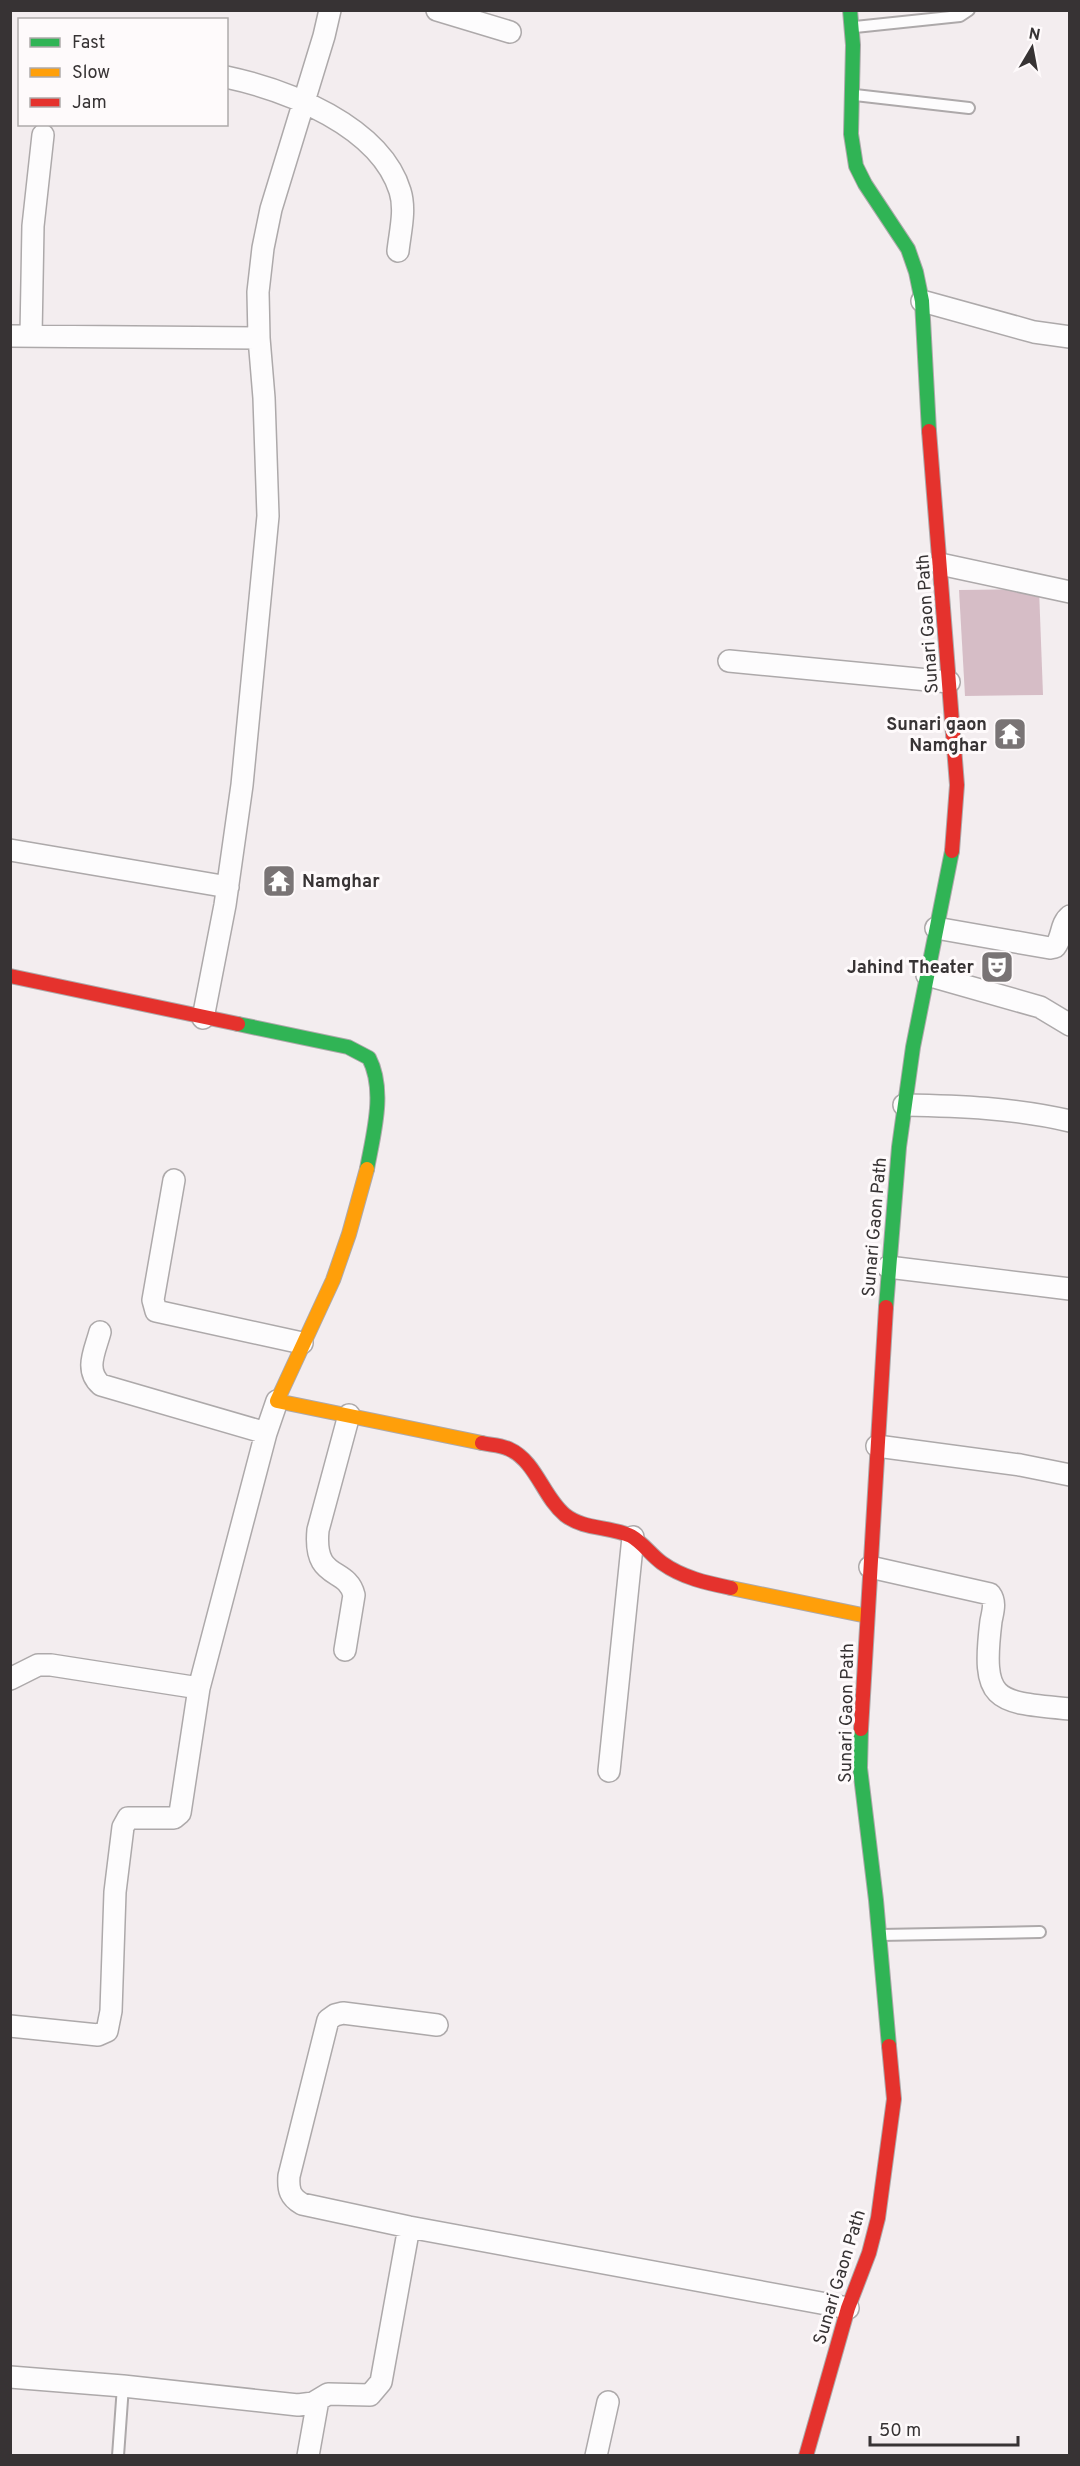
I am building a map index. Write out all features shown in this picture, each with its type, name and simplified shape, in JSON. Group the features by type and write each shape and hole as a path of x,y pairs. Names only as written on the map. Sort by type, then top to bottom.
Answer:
{"street":[{"path":"203,1018 228,887 242,786 268,516 258,292 271,208 305,101 330,10"},
{"path":"437,10 510,32"},
{"name":"Sunari Gaon Path","path":"806,2456 848,2308 869,2253 878,2218 891,2131 894,2098 892,2064 860,1768 861,1714 888,1267 904,1105 954,839 957,811 950,682 925,380 922,301 908,249 865,184 856,166 851,134 850,10"},
{"path":"228,78 270,88 305,101 357,134 377,153 393,173 401,194 402,213 398,251"},
{"path":"43,135 21,336 259,338"},
{"path":"922,301 1034,332 1070,337"},
{"path":"940,564 1070,592"},
{"path":"729,661 950,682"},
{"path":"10,850 228,887"},
{"path":"936,928 1050,948 1059,943 1065,920 1070,916"},
{"path":"927,975 1040,1006 1070,1025"},
{"path":"10,976 360,1051 371,1060 376,1074 377,1089 372,1149 353,1226 333,1281 302,1343 266,1433 199,1689 180,1813 174,1818 128,1818 123,1827 115,1892 111,2011 107,2031 98,2035 10,2026"},
{"path":"904,1105 1017,1111 1070,1121"},
{"path":"174,1180 153,1300 156,1311 302,1343"},
{"path":"888,1267 1070,1289"},
{"path":"100,1332 91,1369 94,1378 101,1385 266,1433"},
{"path":"278,1401 508,1448 518,1452 527,1461 554,1504 568,1517 591,1526 633,1537 666,1567 691,1579 867,1616"},
{"path":"345,1650 354,1595 346,1583 325,1567 319,1557 317,1542 318,1530 349,1415"},
{"path":"877,1446 1020,1465 1070,1475"},
{"path":"609,1772 633,1537"},
{"path":"870,1567 990,1594 994,1602 988,1642 989,1662 991,1684 996,1694 1016,1703 1070,1709"},
{"path":"10,1679 38,1665 51,1665 199,1689"},
{"path":"437,2025 343,2013 334,2015 328,2020 289,2176 290,2194 302,2204 409,2227 848,2308"},
{"path":"10,2377 123,2386 298,2405 306,2405 328,2394 370,2395 381,2382 409,2227"},
{"path":"308,2456 318,2400"},
{"path":"596,2456 608,2402"}],"lane":[{"path":"851,27 960,16 969,10"},
{"path":"852,94 969,108"},
{"path":"879,1935 1040,1932"},
{"path":"118,2456 123,2386"}],"shaded area":[{"path":"1039,589 1043,695 965,696 959,590"}],"traffic: fast":[{"path":"850,10 853,45 851,134 856,166 865,184 908,249 916,272 922,301 929,431"},
{"path":"886,1307 899,1147 913,1047 952,851"},
{"path":"238,1024 348,1047 369,1058 377,1084 377,1113 367,1169"},
{"path":"861,1729 860,1768 876,1900 889,2046"}],"traffic: slow":[{"path":"367,1169 349,1234 333,1280 277,1401 482,1443"},
{"path":"731,1588 867,1616"}],"traffic: jam":[{"path":"929,431 957,785 952,851"},
{"path":"10,976 238,1024"},
{"path":"861,1729 886,1307"},
{"path":"482,1443 506,1448 518,1455 533,1470 557,1507 572,1520 631,1536 662,1563 678,1573 731,1588"},
{"path":"806,2456 848,2308 869,2253 878,2218 894,2099 889,2046"}],"place":[{"name":"Sunari gaon Namghar","path":"1010,734"},
{"name":"Namghar","path":"279,881"},
{"name":"Jahind Theater","path":"997,967"}]}
